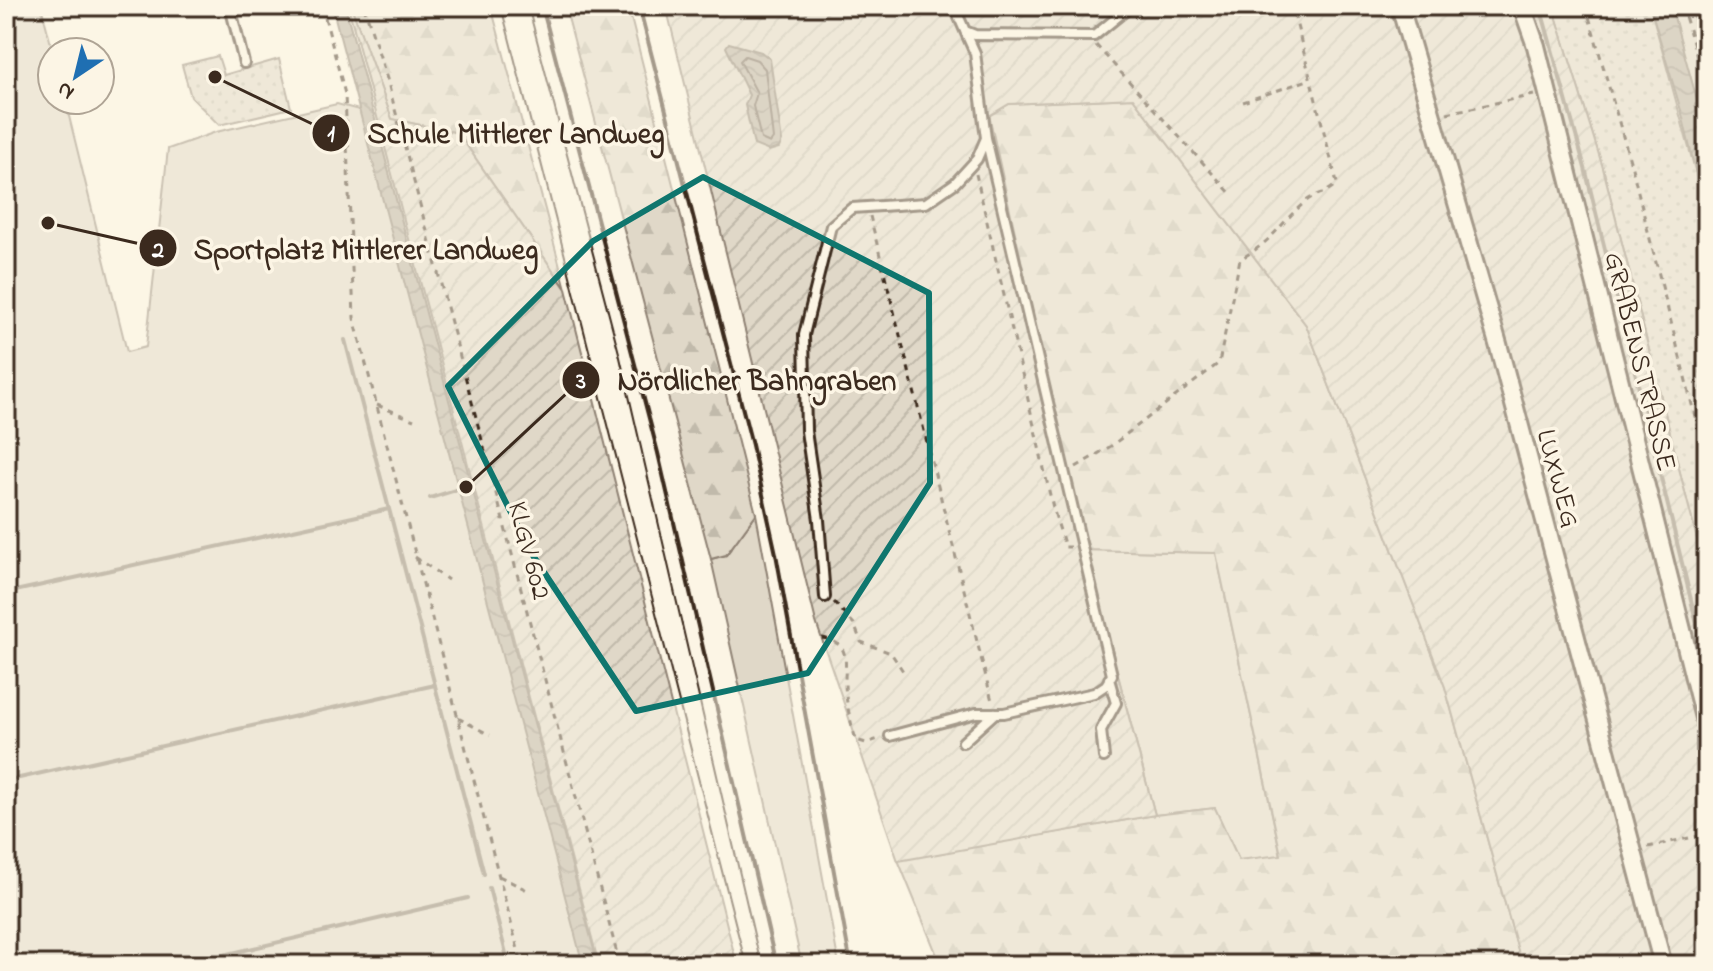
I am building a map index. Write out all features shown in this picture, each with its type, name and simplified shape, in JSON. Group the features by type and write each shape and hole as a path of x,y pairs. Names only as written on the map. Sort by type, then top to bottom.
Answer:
{"street":[{"name":"LUXWEG","path":"1400,6 1498,344 1663,965"},
{"name":"GRABENSTRASSE","path":"1522,6 1548,93 1707,730"}],"lane":[{"path":"230,6 244,63"},
{"path":"890,736 976,713 995,713 1094,693 1112,675 986,138 975,53 954,6"},
{"path":"965,31 975,35 1094,36 1131,6"},
{"path":"825,597 819,520 806,431 804,335 831,226 852,208 926,203 955,183 974,163 986,138"},
{"path":"1104,757 1101,730 1116,703 1109,679"},
{"path":"963,742 995,713"}],"path":[{"path":"322,6 345,94 354,318 522,965"},
{"name":"KLGV 602","path":"364,6 387,79 620,965"},
{"path":"1064,473 1111,446 1219,363 1240,259 1266,245 1307,199 1332,190 1337,183 1292,6"},
{"path":"1586,6 1632,168 1707,464"},
{"path":"1682,6 1706,88"},
{"path":"1088,36 1232,195"},
{"path":"1243,102 1312,79"},
{"path":"1432,116 1548,93"},
{"path":"347,120 341,133 349,147"},
{"path":"974,163 1053,508 1065,547 1082,548"},
{"path":"867,207 995,713"},
{"path":"376,404 414,420"},
{"path":"415,557 448,580"},
{"path":"825,597 845,612 861,642 891,653 903,671"},
{"path":"822,638 833,640 845,652 849,668 845,682 856,740 866,743 890,736"},
{"path":"457,718 490,735"},
{"path":"1632,850 1707,834"},
{"path":"499,876 531,892"}],"highlighted area":[{"path":"703,177 929,293 930,483 808,673 636,711 530,551 448,386 593,241"}],"green space":[{"path":"6,6 41,6 49,36 36,36 36,116 69,116 127,352 146,347 168,149 216,132 337,104 392,119 612,965 6,965"},
{"path":"348,6 351,6 392,119 458,133 566,289 737,965 599,965"},
{"path":"351,6 491,6 566,289 458,133 392,119"},
{"path":"565,6 628,6 756,514 726,555 711,559"},
{"path":"666,6 1553,6 1603,168 1707,579 1707,965 1522,965 1445,687 1306,325 1133,98 1009,104 989,116 1064,473 1155,815 898,861 816,622"},
{"path":"1553,6 1650,6 1707,214 1707,579 1603,168"},
{"path":"1670,6 1690,6 1707,59 1707,136"},
{"path":"218,56 224,75 279,59 291,108 219,125 191,97 182,65"},
{"path":"1133,98 1306,325 1445,687 1522,965 941,965 898,860 1155,815 1215,808 1239,860 1281,855 1216,553 1085,550 989,115 1009,104"},
{"path":"756,514 839,965 802,965 711,559 726,555"},
{"path":"1085,550 1216,553 1281,856 1239,860 1215,808 1155,815"}],"water":[{"path":"332,6 345,6 598,965 583,965"},
{"path":"1650,6 1670,6 1674,17 1707,136 1707,194 1699,186 1682,114"},
{"path":"729,43 761,52 770,59 782,141 779,148 769,151 754,145 745,105 749,95 726,47"}],"waterway":[{"path":"1540,6 1585,168 1707,665"},
{"path":"1696,105 1707,101"},
{"path":"345,340 484,874"},
{"path":"430,498 462,488"},
{"path":"6,593 389,509"},
{"path":"6,781 435,685"},
{"path":"489,888 509,965"},
{"path":"181,965 468,898"}],"tram line":[{"path":"501,6 746,965"},
{"path":"528,6 619,353 761,965"}],"railway":[{"path":"542,6 658,453 776,965"},
{"path":"639,6 752,445 776,554 851,965"}],"place":[{"name":"Schule Mittlerer Landweg","path":"215,77"},
{"name":"Sportplatz Mittlerer Landweg","path":"48,223"},
{"name":"Nördlicher Bahngraben","path":"466,487"}]}
